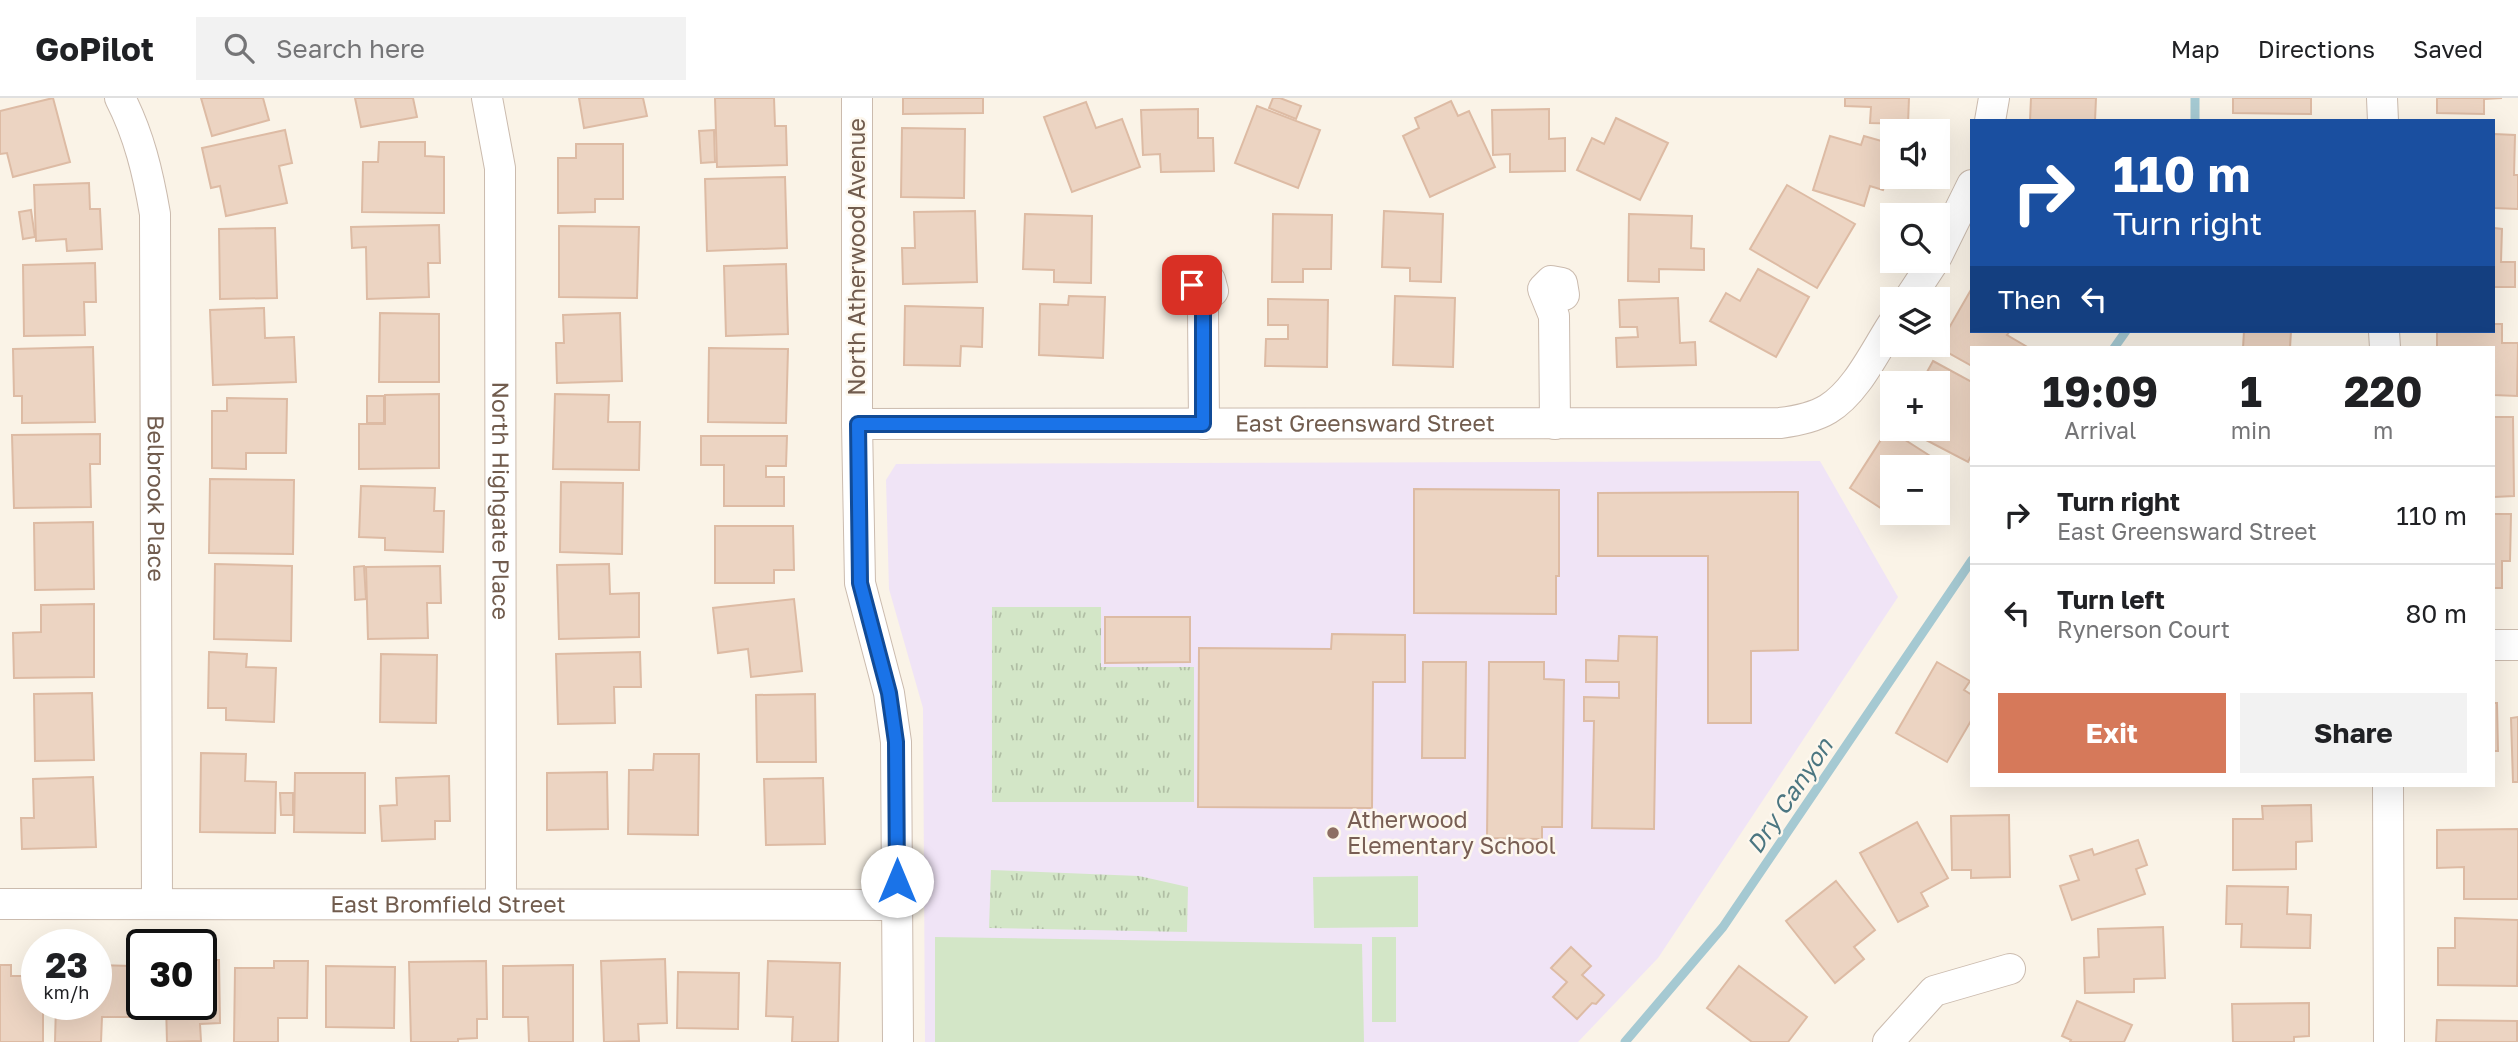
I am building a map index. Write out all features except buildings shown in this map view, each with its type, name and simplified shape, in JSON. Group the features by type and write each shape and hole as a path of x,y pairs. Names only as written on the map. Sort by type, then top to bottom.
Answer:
{"street":[{"name":"Belbrook Place","path":"120,98 148,169 155,214 157,904"},
{"name":"North Highgate Place","path":"487,98 500,167 501,904"},
{"name":"North Atherwood Avenue","path":"857,98 860,583 889,693 896,742 898,1042"},
{"path":"1990,119 1994,98"},
{"path":"2382,98 2382,119"},
{"path":"1950,230 1970,189"},
{"path":"1203,424 1203,311 1192,285 1200,277 1210,280 1213,291"},
{"path":"1555,424 1554,316 1543,289 1551,281 1562,284 1564,295"},
{"name":"East Greensward Street","path":"858,424 1780,423 1804,419 1827,410 1841,399 1880,343"},
{"path":"2495,645 2518,645"},
{"path":"2388,787 2389,1042"},
{"name":"East Bromfield Street","path":"0,904 897,905"},
{"path":"1888,1042 1934,991 2010,970"}],"shaded area":[{"name":"Atherwood Elementary School","path":"1820,461 1898,597 1658,958 1578,1042 925,1042 923,708 889,589 886,480 896,464"}],"green space":[{"path":"992,607 1101,607 1101,667 1194,667 1194,802 992,802"},
{"path":"991,870 1139,876 1188,887 1187,932 989,928"},
{"path":"1418,876 1418,927 1314,928 1313,877"},
{"path":"935,937 1362,944 1364,1042 935,1042"},
{"path":"1372,937 1396,937 1396,1022 1372,1022"}],"waterway":[{"name":"Dry Canyon","path":"2195,98 2195,119"},
{"name":"Dry Canyon","path":"2115,346 2125,333"},
{"name":"Dry Canyon","path":"1625,1042 1723,927 1970,563"}],"place":[{"name":"Atherwood Elementary School","path":"1333,833"}],"route":[{"path":"897,881 896,742 889,693 860,583 858,424 1203,424 1203,311 1192,285"}]}
